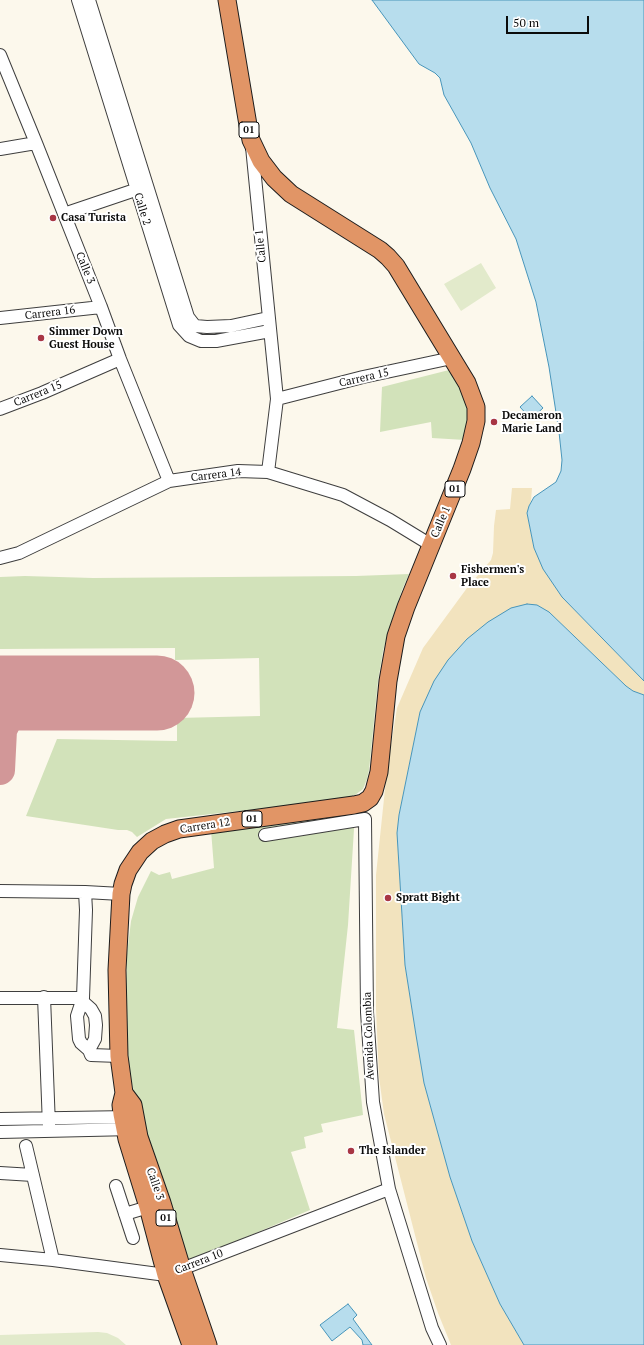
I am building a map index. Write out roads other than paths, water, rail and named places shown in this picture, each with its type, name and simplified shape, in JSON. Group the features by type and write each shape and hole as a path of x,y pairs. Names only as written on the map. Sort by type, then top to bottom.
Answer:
{"highway":[{"name":"01","path":"227,0 251,140"},
{"name":"Calle 1","path":"251,140 261,161 270,174 291,194 380,250 396,266 467,383 476,407 476,421 473,438 466,459 406,607 396,636 388,681 379,772 374,791 370,798"},
{"name":"Carrera 12","path":"140,852 152,841 179,829 348,806 364,803 370,798"},
{"name":"Calle 3","path":"140,852 128,870 121,894 117,970 119,1056 124,1093 121,1106 130,1123 155,1205 174,1272 191,1345"},
{"name":"Calle 3","path":"174,1272 208,1345"}],"street":[{"name":"Calle 2","path":"78,0 192,331"},
{"name":"Calle 2","path":"89,0 142,188"},
{"name":"Calle 3","path":"0,55 3,72 36,143 169,481"},
{"name":"Calle 1","path":"251,140 252,162 277,399 268,472"},
{"path":"0,149 36,143"},
{"path":"64,214 142,188"},
{"name":"Carrera 16","path":"0,318 101,307"},
{"path":"192,331 231,326 268,318"},
{"path":"192,331 201,341 216,341 270,331"},
{"name":"Carrera 15","path":"277,399 363,377 452,358"},
{"name":"Carrera 15","path":"0,409 42,393 120,359"},
{"name":"Carrera 14","path":"0,558 19,553 169,481 238,471 268,472 343,495 390,520 431,546"},
{"name":"Avenida Colombia","path":"265,835 365,819 367,1012 373,1102 389,1189 432,1328 440,1345"},
{"path":"0,891 121,894"},
{"path":"85,892 86,910 83,999 77,1016 78,1033 81,1043 89,1050 90,1053 94,1055 119,1056"},
{"path":"44,997 49,1131"},
{"path":"0,998 44,997 83,999 95,1016 95,1039 89,1050"},
{"path":"0,1119 48,1119 130,1123"},
{"path":"0,1132 49,1131 130,1123"},
{"path":"26,1146 53,1260"},
{"path":"0,1173 33,1175"},
{"path":"116,1186 133,1238"},
{"name":"Carrera 10","path":"0,1255 174,1272 389,1189"},
{"path":"125,1214 155,1205"}],"water":[{"path":"372,0 644,0 644,681 562,597 543,569 534,548 527,513 529,506 534,497 556,482 561,471 562,460 549,367 536,302 516,239 490,188 471,143 444,95 440,78 435,73 419,64"},
{"path":"532,396 543,408 531,419 520,407"},
{"path":"527,604 537,605 549,612 626,686 633,691 644,695 644,1345 524,1345 500,1304 472,1241 450,1177 424,1083 416,1035 405,965 397,833 399,815 420,712 434,681 448,660 467,639 488,622 511,608"},
{"path":"348,1304 357,1315 353,1319 372,1345 363,1345 362,1340 350,1327 332,1341 320,1325"}],"place":[{"name":"Casa Turista","path":"53,218"},
{"name":"Simmer Down Guest House","path":"41,338"},
{"name":"Decameron Marie Land","path":"494,422"},
{"name":"Fishermen's Place","path":"453,576"},
{"name":"Spratt Bight","path":"388,898"},
{"name":"The Islander","path":"351,1151"}]}
